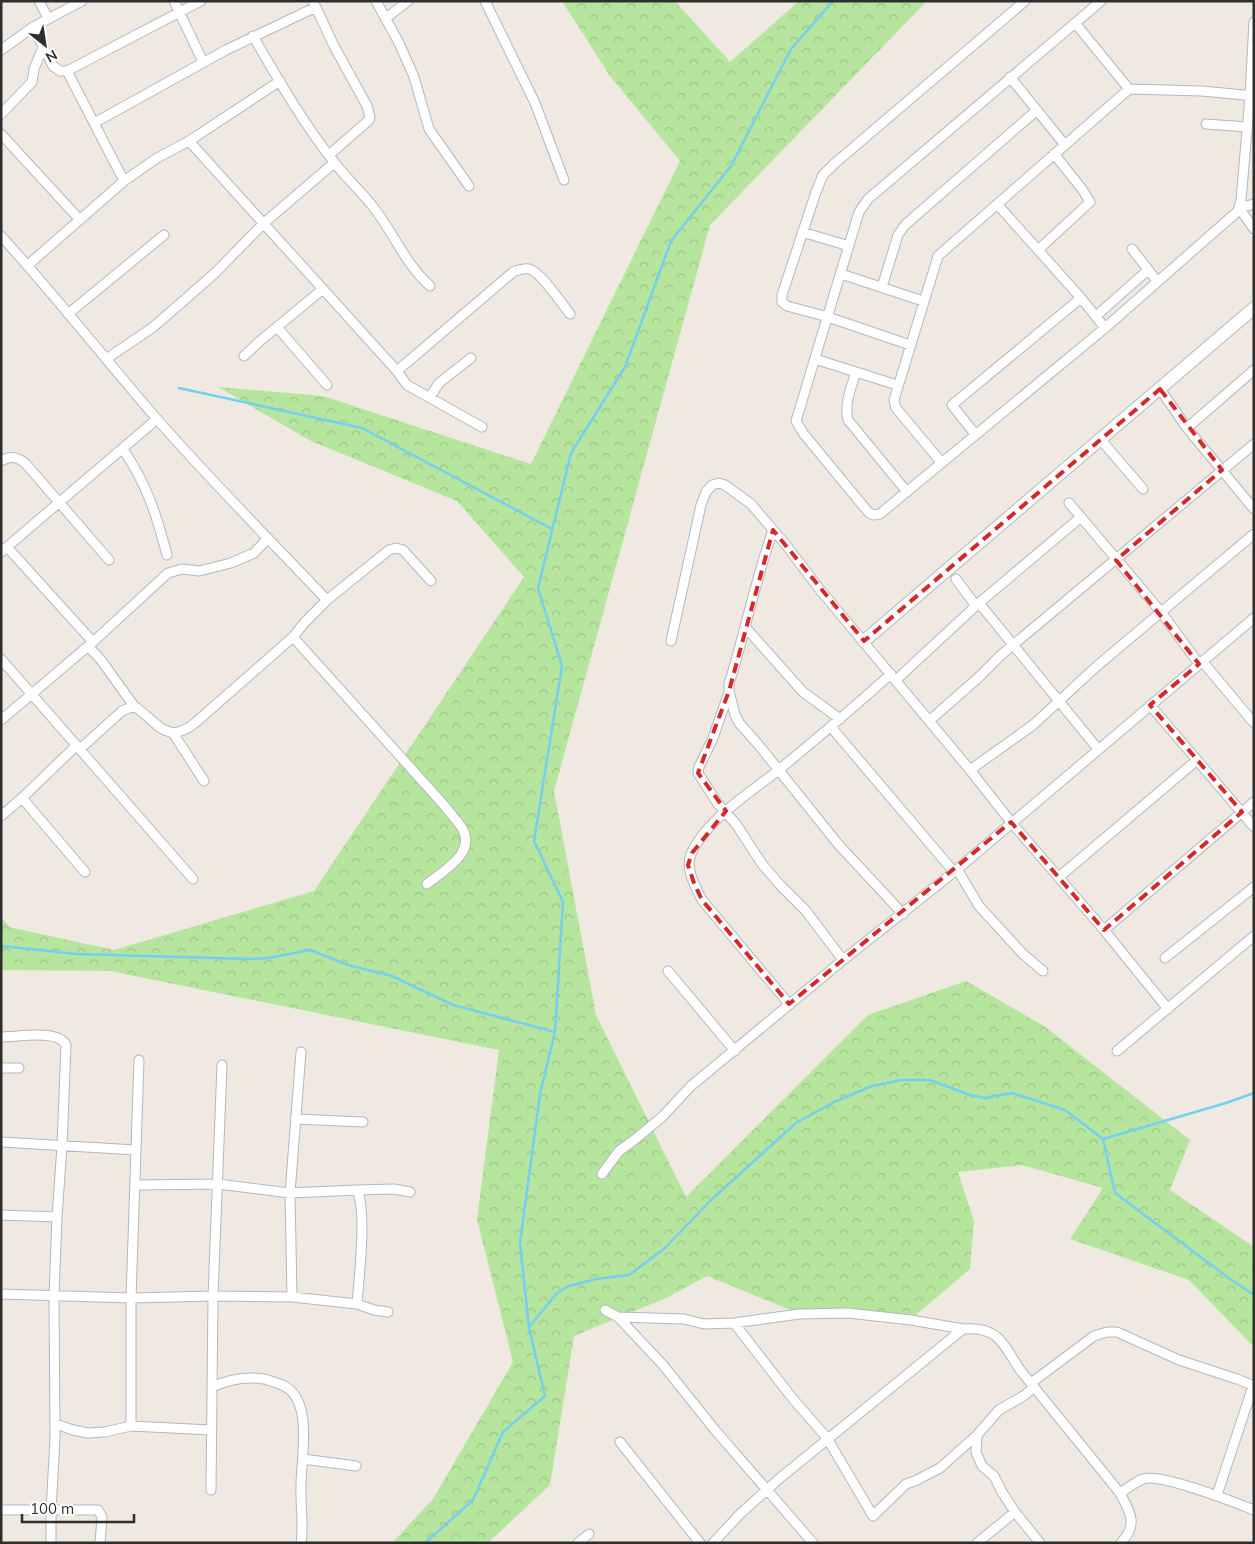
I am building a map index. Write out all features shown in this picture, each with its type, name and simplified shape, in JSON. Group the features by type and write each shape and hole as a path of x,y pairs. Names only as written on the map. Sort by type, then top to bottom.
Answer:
{"street":[{"path":"39,1 48,18"},
{"path":"1,50 33,27 82,1"},
{"path":"174,1 203,62"},
{"path":"33,27 53,66 60,71 66,71 201,1"},
{"path":"376,1 399,43 414,77 429,130 469,186"},
{"path":"386,18 408,1"},
{"path":"485,1 535,103 564,180"},
{"path":"910,345 828,317 787,306 782,302 782,295 802,232 823,175 1025,1"},
{"path":"1101,1 868,199 859,212 796,421 800,429 869,513 874,516 880,514 1105,328 1238,211 1241,200 1247,127 1252,96 1254,22"},
{"path":"94,123 203,62 314,4 334,46 367,106 370,117 331,159 215,273 152,328 106,359"},
{"path":"1075,23 1129,89"},
{"path":"253,36 331,159 373,206 410,265 430,286"},
{"path":"1,114 32,82 34,69 43,47"},
{"path":"66,71 124,181"},
{"path":"1010,77 1065,145"},
{"path":"28,265 124,181 157,158 189,141 280,81"},
{"path":"941,462 896,408 894,400 938,256 1129,89 1202,91 1252,96"},
{"path":"882,287 898,235 905,225 1037,110"},
{"path":"1206,124 1247,127"},
{"path":"1,134 80,220"},
{"path":"189,141 407,385 482,427"},
{"path":"1038,250 1090,202 1054,154"},
{"path":"997,204 1105,328"},
{"path":"1238,208 1254,204"},
{"path":"1238,208 1254,229"},
{"path":"802,232 849,246"},
{"path":"68,314 164,235"},
{"path":"1,236 28,265 157,419 327,600"},
{"path":"1132,249 1157,281"},
{"path":"396,371 513,272 522,269 531,269 539,275 570,314"},
{"path":"1096,316 1148,270"},
{"path":"841,274 923,301"},
{"path":"244,356 322,289"},
{"path":"975,434 952,405 1080,298"},
{"path":"864,642 1254,308"},
{"path":"278,327 327,385"},
{"path":"430,397 439,383 471,358"},
{"path":"814,359 898,385"},
{"path":"1187,428 1254,370"},
{"path":"856,372 848,400 846,412 848,420 907,492"},
{"path":"1160,390 1187,428 1254,509"},
{"path":"157,419 4,550 90,644 134,706 159,728 173,733 180,733 195,723 293,637 327,600 389,550 396,548 403,550 431,581"},
{"path":"1101,440 1143,489"},
{"path":"929,721 1013,644 1254,444"},
{"path":"123,449 146,487 167,555"},
{"path":"1,461 8,457 19,458 60,501 109,560"},
{"path":"671,641 701,505 706,492 712,485 719,483 739,494 751,504 1011,822 1104,930 1168,1009"},
{"path":"1069,503 1161,612 1200,663 1254,723"},
{"path":"789,1004 702,900 688,865 692,853 710,827 726,811 893,677 1081,518"},
{"path":"773,530 729,684 735,715 740,724 838,844 903,914"},
{"path":"970,770 1060,702 1097,666 1254,534"},
{"path":"1,720 90,644 168,573 182,569 199,571 231,563 254,552 268,538"},
{"path":"956,579 1013,644 1098,749"},
{"path":"602,1174 618,1151 634,1142 662,1117 691,1086 789,1004 956,870 1254,618"},
{"path":"746,628 803,692 840,719"},
{"path":"293,637 443,804 463,830 466,848 458,859 427,884"},
{"path":"1,659 194,879"},
{"path":"729,691 698,773 762,864 806,911 843,960"},
{"path":"1150,705 1254,827"},
{"path":"1,816 78,747 122,711 134,706"},
{"path":"831,727 956,870 979,906 1023,954 1043,971"},
{"path":"173,733 204,781"},
{"path":"1059,878 1197,760"},
{"path":"22,798 84,872"},
{"path":"1104,930 1254,802"},
{"path":"1165,958 1254,887"},
{"path":"1117,1051 1254,936"},
{"path":"668,971 734,1051"},
{"path":"1,1037 48,1035 64,1041 66,1046 54,1296 56,1424 51,1543"},
{"path":"292,1297 290,1193 301,1052"},
{"path":"131,1426 131,1298 139,1060"},
{"path":"210,1490 213,1296 222,1065"},
{"path":"1,1068 19,1068"},
{"path":"295,1119 363,1122"},
{"path":"1,1142 136,1150"},
{"path":"134,1185 218,1184 290,1193 394,1188 410,1192"},
{"path":"357,1190 362,1206 361,1259 357,1304"},
{"path":"1,1215 57,1216"},
{"path":"1,1294 131,1298 292,1297 357,1304 374,1310 388,1312"},
{"path":"605,1310 618,1316 684,1319 704,1324 734,1323 799,1314 848,1313 985,1331 998,1337 1006,1346 1013,1360 1032,1385 1120,1494 1131,1516 1132,1524 1130,1532 1120,1543"},
{"path":"618,1316 663,1365 715,1430 813,1543"},
{"path":"734,1323 793,1399 827,1438 874,1516 906,1484 940,1468 977,1435 999,1410 1026,1396 1032,1385 1094,1336 1107,1332 1117,1332 1179,1360 1254,1386 1217,1495"},
{"path":"713,1543 741,1513 827,1438 963,1329"},
{"path":"212,1388 223,1382 238,1378 258,1378 287,1387 296,1396 302,1413 304,1434 300,1487 300,1543"},
{"path":"56,1424 88,1433 104,1432 131,1426 211,1430"},
{"path":"977,1435 976,1452 980,1463 994,1476 1015,1512 1040,1543"},
{"path":"620,1442 700,1543"},
{"path":"303,1459 356,1466"},
{"path":"1120,1494 1143,1480 1154,1478 1217,1495 1254,1510"},
{"path":"1,1510 98,1510 102,1517 100,1543"},
{"path":"977,1543 1015,1512"},
{"path":"578,1543 589,1534"}],"highlighted area":[{"path":"1160,389 1222,470 1116,560 1199,664 1150,705 1242,812 1104,930 1011,822 789,1004 702,900 688,865 692,853 726,811 698,773 729,691 773,530 864,641"}],"green space":[{"path":"562,1 675,1 730,62 799,1 927,1 710,225 554,791 596,1015 686,1197 868,1015 966,981 1044,1026 1190,1140 1170,1190 1254,1247 1254,1347 1189,1280 1070,1239 1103,1188 1022,1165 958,1172 974,1221 970,1269 911,1319 793,1311 707,1276 666,1298 574,1336 550,1485 488,1543 392,1543 433,1499 513,1362 477,1219 499,1050 110,971 1,970 1,917 9,927 114,950 314,891 524,577 457,501 311,441 218,387 323,396 531,464 680,161 610,76"}],"waterway":[{"path":"425,1543 473,1500 503,1432 545,1396 529,1328 520,1243 540,1094 555,1032 563,902 534,841 562,666 538,588 571,453 625,367 671,241 731,166 791,49 833,1"},
{"path":"179,388 362,428 552,529"},
{"path":"1,946 77,954 251,959 268,958 310,950 348,965 392,976 453,1005 555,1032"},
{"path":"530,1326 557,1293 569,1286 596,1279 629,1275 665,1248 712,1199 796,1123 834,1102 872,1086 901,1080 930,1080 970,1095 985,1098 1012,1093 1065,1110 1103,1139 1115,1193 1254,1295"},
{"path":"1103,1139 1254,1093"}]}
